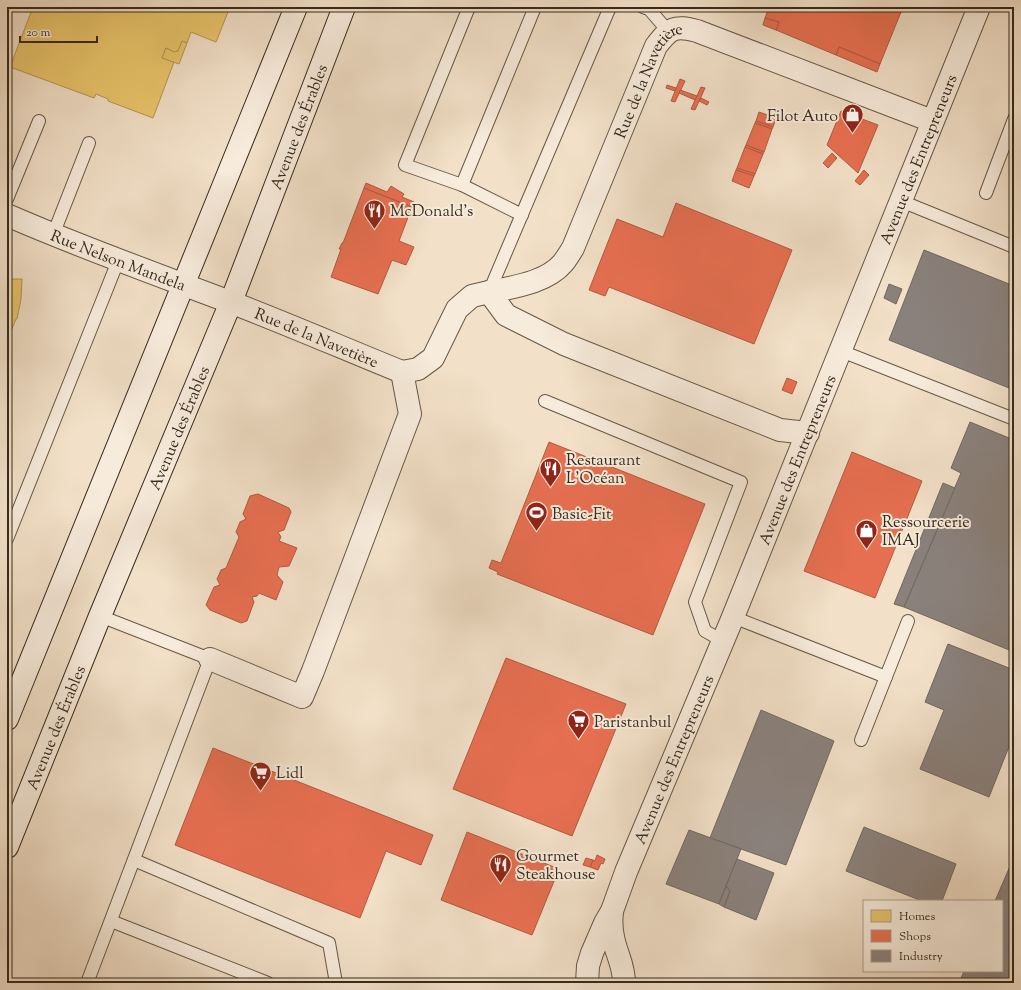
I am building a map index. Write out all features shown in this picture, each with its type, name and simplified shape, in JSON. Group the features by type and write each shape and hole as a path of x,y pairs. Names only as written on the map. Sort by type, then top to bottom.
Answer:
{"street":[{"path":"7,720 296,7"},
{"name":"Avenue des Érables","path":"7,847 100,616 231,302 344,7"},
{"name":"Avenue des Entrepreneurs","path":"587,983 588,966 592,953 612,912 626,872 723,642 979,7"},
{"name":"Rue de la Navetière","path":"231,302 402,372 418,369 433,358 457,309 472,296 521,286 542,278 562,264 573,248 656,46 668,32 685,28 697,31 932,121"},
{"name":"Rue Nelson Mandela","path":"7,216 118,261 231,302"},
{"path":"489,292 506,316 564,344 780,430 808,433"},
{"path":"210,659 302,696 313,671 410,414 402,372"},
{"name":"Avenue des Entrepreneurs","path":"612,912 611,924 613,937 623,966 624,983"}],"lane":[{"path":"469,7 405,165 462,185 522,215"},
{"path":"462,185 535,7"},
{"path":"489,292 610,7"},
{"path":"643,7 649,9 668,32"},
{"path":"986,193 1014,119"},
{"path":"7,199 39,121"},
{"path":"53,235 89,143"},
{"path":"900,201 1014,247"},
{"path":"7,539 118,261"},
{"path":"841,351 1014,419"},
{"path":"545,401 741,482 695,602 705,631 723,642"},
{"path":"87,983 210,659 100,616"},
{"path":"733,617 886,677"},
{"path":"861,740 908,621"},
{"path":"134,860 329,943 336,983"},
{"path":"111,921 268,983"}],"building: Homes":[{"path":"33,7 230,7 216,42 191,32 187,43 182,41 178,51 174,52 166,48 162,58 174,62 153,118 108,101 108,99 96,94 94,98 10,67"},
{"path":"182,41 187,43 179,64 162,58 166,48 174,52 178,51"},
{"path":"7,279 22,279 21,299 17,319 7,336"}],"building: Shops":[{"path":"769,7 903,7 880,64 839,47 836,55 776,30 779,22 765,18"},
{"path":"765,18 779,22 776,30 763,25"},
{"path":"839,47 880,64 877,72 836,55"},
{"path":"680,79 685,81 675,102 671,101"},
{"path":"667,85 676,88 675,91 666,88"},
{"path":"701,87 705,88 695,110 691,109"},
{"path":"680,90 697,96 695,100 679,93"},
{"path":"701,98 709,102 707,105 699,101"},
{"name":"Filot Auto","path":"841,111 878,125 858,173 827,145"},
{"path":"759,112 776,118 773,127 756,121"},
{"path":"756,121 773,127 772,129 755,123"},
{"path":"755,123 772,129 764,152 746,145"},
{"path":"746,145 764,152 763,154 745,147"},
{"path":"745,147 763,154 755,174 737,168"},
{"path":"832,153 837,158 828,168 823,163"},
{"path":"737,168 755,174 754,176 736,170"},
{"path":"736,170 754,176 749,188 732,181"},
{"path":"864,170 869,175 860,185 855,181"},
{"path":"366,183 387,192 391,186 404,194 402,197 414,202 412,207 364,188"},
{"name":"McDonald's","path":"364,188 412,207 399,241 414,247 406,265 392,260 378,294 331,277 341,249 339,249 343,243"},
{"path":"676,203 792,250 754,344 609,287 605,296 589,290 617,219 663,237"},
{"path":"787,378 797,382 792,394 782,390"},
{"path":"549,442 705,504 653,635 497,574 498,572 489,568 492,560 501,563"},
{"path":"852,452 922,481 875,598 804,571"},
{"path":"258,494 289,508 291,512 284,530 278,532 281,537 279,541 297,548 289,566 279,567 277,575 283,582 276,600 259,593 257,596 252,597 254,602 247,621 241,623 210,610 206,605 214,587 220,585 217,579 221,570 226,568 239,537 236,532 240,522 246,519 243,514 250,496"},
{"path":"506,658 626,704 572,836 453,789"},
{"name":"Lidl","path":"213,748 433,835 421,865 386,851 360,918 175,845"},
{"name":"Gourmet Steakhouse","path":"467,832 559,869 532,935 441,900"},
{"path":"597,855 605,859 603,864 601,863 598,870 590,867 593,860 595,861"},
{"path":"586,858 593,860 590,867 583,865"}],"building: Industry":[{"path":"924,250 1014,286 1014,390 889,340"},
{"path":"889,284 902,289 896,304 884,298"},
{"path":"970,422 1014,440 1014,652 904,607 961,473 951,468"},
{"path":"943,483 955,488 904,607 894,604"},
{"path":"948,644 1014,670 1014,734 989,797 920,769 944,710 925,702"},
{"path":"761,710 834,741 786,865 710,838"},
{"path":"864,827 956,864 942,900 919,900 846,871"},
{"path":"689,830 741,849 719,904 666,884"},
{"path":"1014,857 1014,983 959,983 964,972 1003,972 1003,900 995,900"},
{"path":"737,859 774,873 756,920 724,907 730,891 726,886"},
{"path":"726,886 730,891 724,907 719,904"}],"place":[{"name":"Filot Auto","path":"853,134"},
{"name":"McDonald's","path":"375,230"},
{"name":"Restaurant L'Océan","path":"550,488"},
{"name":"Basic-Fit","path":"537,532"},
{"name":"Ressourcerie IMAJ","path":"866,550"},
{"name":"Paristanbul","path":"579,740"},
{"name":"Lidl","path":"260,792"},
{"name":"Gourmet Steakhouse","path":"500,884"}]}
